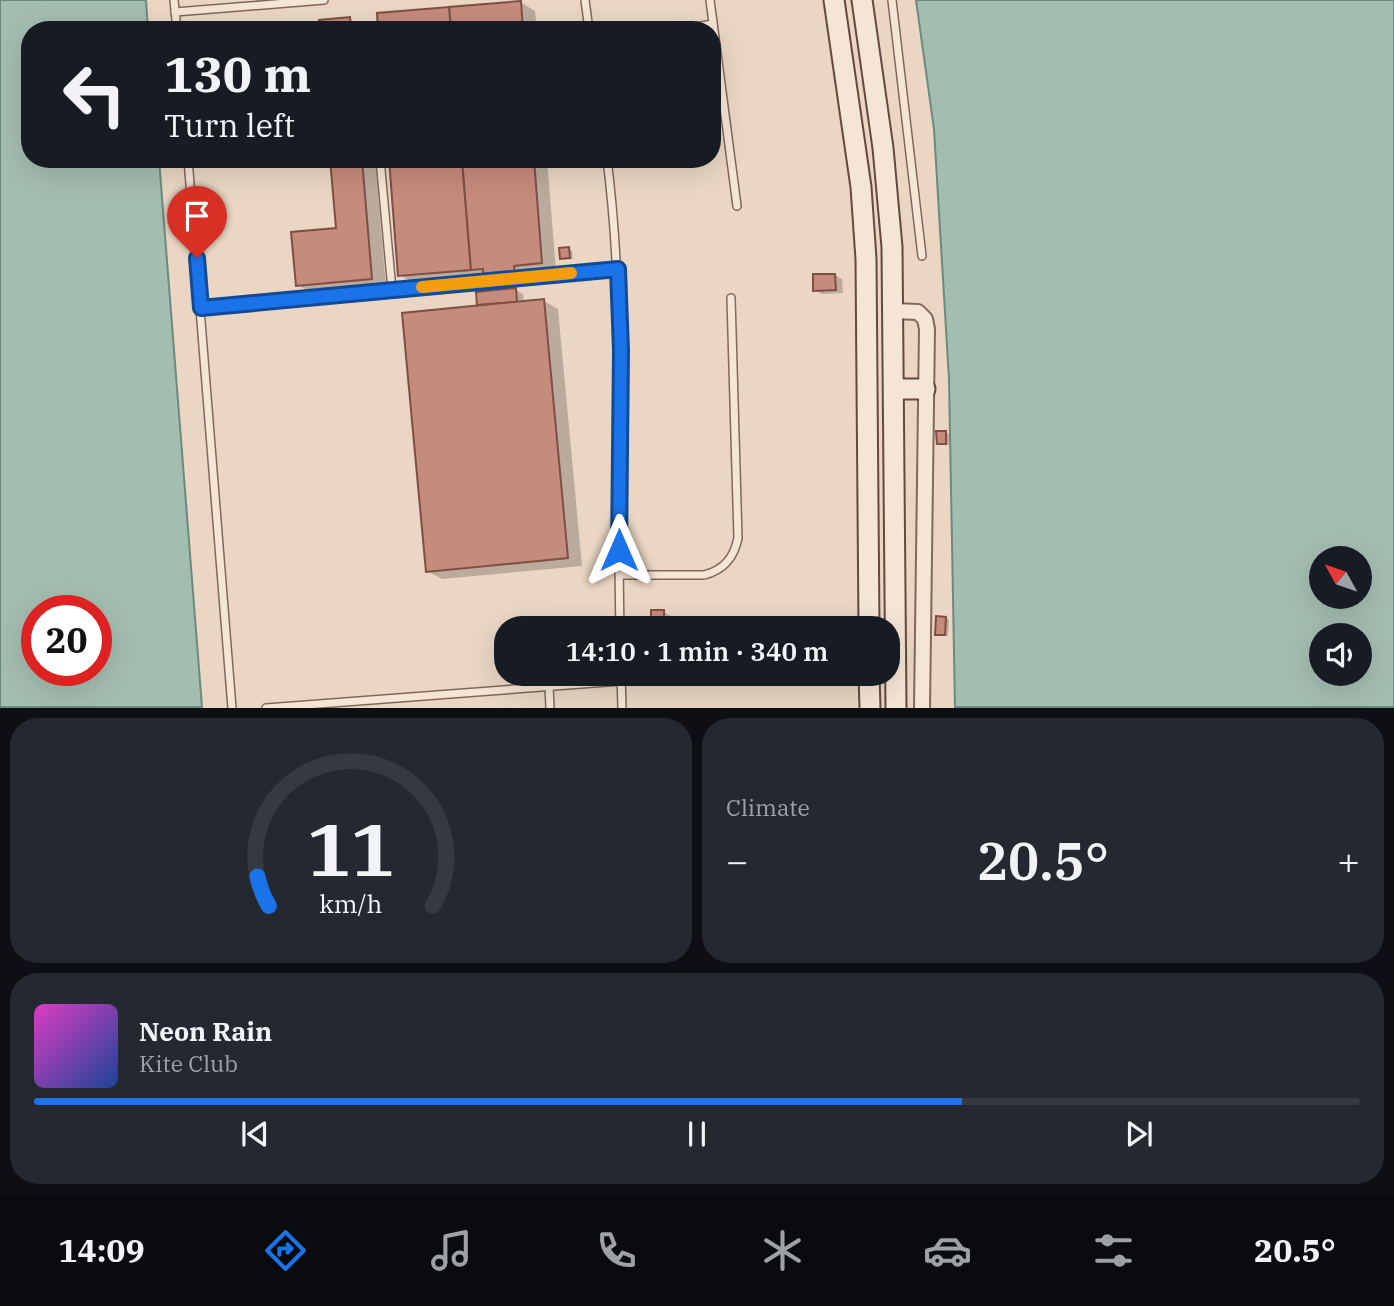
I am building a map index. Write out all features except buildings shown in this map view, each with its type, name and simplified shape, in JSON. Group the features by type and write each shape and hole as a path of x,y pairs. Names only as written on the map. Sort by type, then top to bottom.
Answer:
{"street":[{"path":"834,0 861,187 866,259 869,616"},
{"path":"862,0 887,181 894,311 895,708"},
{"path":"894,311 918,312 927,324 922,708"},
{"path":"895,389 925,389"},
{"path":"869,686 870,708"}],"lane":[{"path":"174,0 176,21"},
{"path":"175,12 324,0"},
{"path":"585,0 588,21"},
{"path":"710,0 713,21"},
{"path":"892,0 922,256"},
{"path":"721,85 737,206"},
{"path":"189,168 232,708"},
{"path":"381,168 392,290"},
{"path":"608,168 618,269 621,345 620,616"},
{"path":"201,308 618,269"},
{"path":"619,575 704,575 721,568 733,555 738,538 731,298"},
{"path":"266,708 550,686 550,708"},
{"path":"621,686 622,708"}],"shaded area":[{"path":"0,0 146,0 147,21 21,21 21,168 160,168 202,707 0,707"},
{"path":"916,0 1394,0 1394,707 955,707 949,379 934,129"}],"slow traffic":[{"path":"422,287 571,273"}],"route":[{"path":"197,258 201,308 618,269 621,351 619,550"}]}
